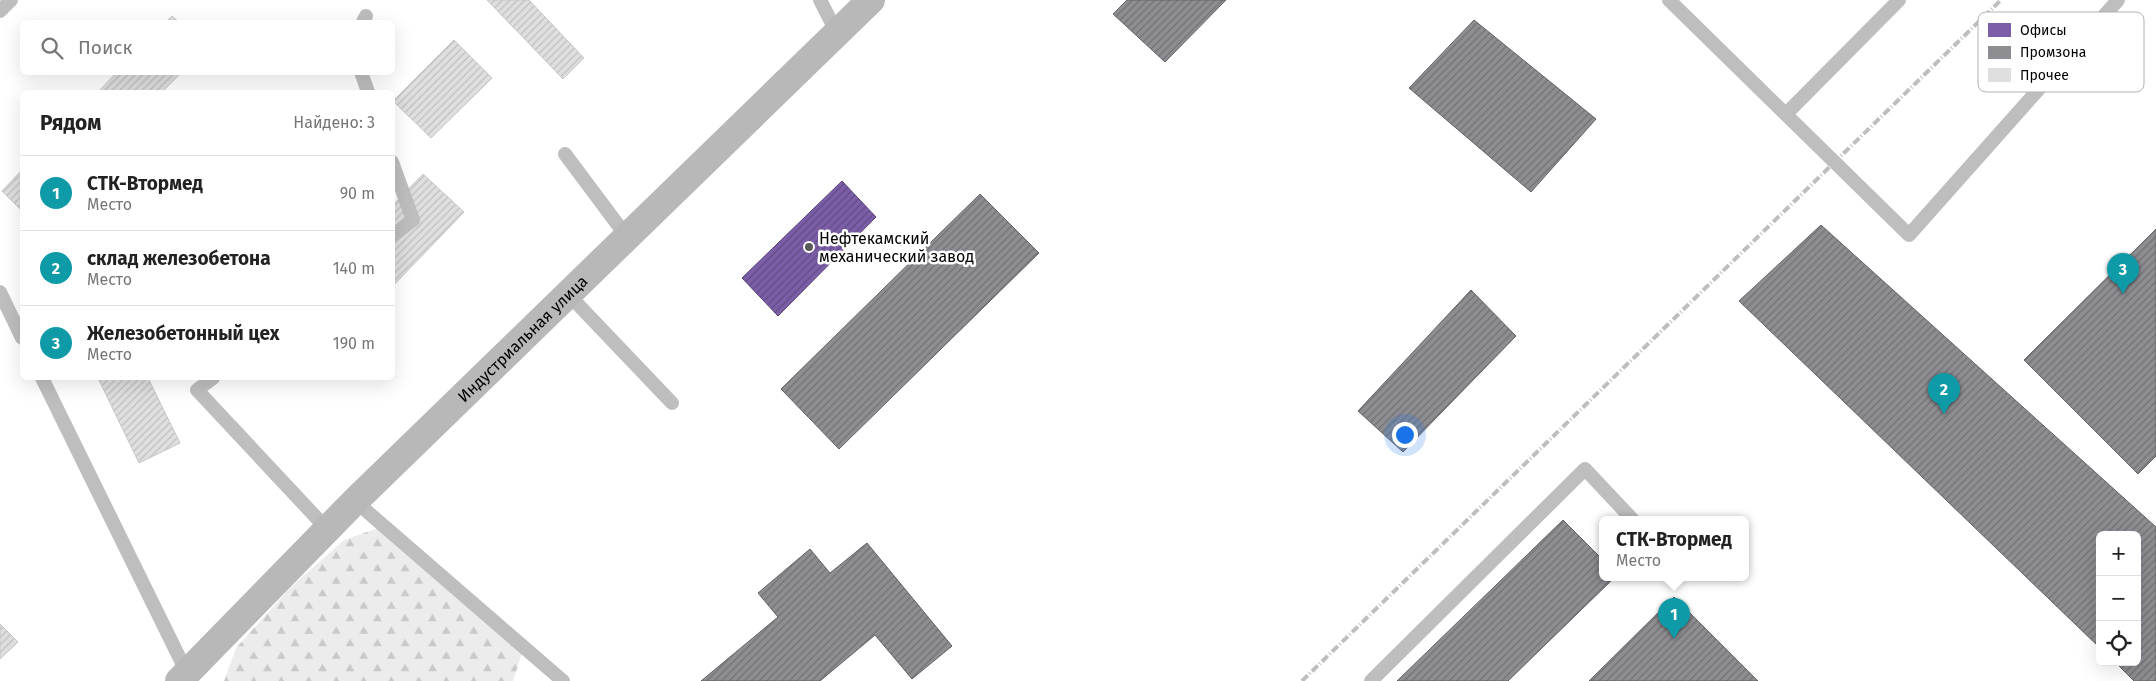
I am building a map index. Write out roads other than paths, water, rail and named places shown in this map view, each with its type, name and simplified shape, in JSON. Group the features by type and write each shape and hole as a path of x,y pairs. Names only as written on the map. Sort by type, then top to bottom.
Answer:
{"main road":[{"name":"Индустриальная улица","path":"183,677 355,501 871,0"}],"lane":[{"path":"0,11 11,0"},
{"path":"820,0 837,33"},
{"path":"1669,0 1909,234 2036,92"},
{"path":"1786,114 1899,0"},
{"path":"2107,12 2118,0"},
{"path":"362,75 367,90"},
{"path":"566,154 627,237"},
{"path":"395,170 413,220 395,234"},
{"path":"0,292 16,309 20,328"},
{"path":"568,294 672,403"},
{"path":"43,380 183,677"},
{"path":"210,380 197,390 328,529"},
{"path":"1371,681 1585,469 1629,516"},
{"path":"355,501 563,681"}],"railway":[{"path":"1989,12 2001,0"},
{"path":"1302,681 1978,22"}],"place":[{"name":"Нефтекамский механический завод","path":"809,247"},
{"name":"Железобетонный цех","path":"2123,294"},
{"name":"склад железобетона","path":"1944,414"},
{"name":"СТК-Втормед","path":"1674,639"}]}
